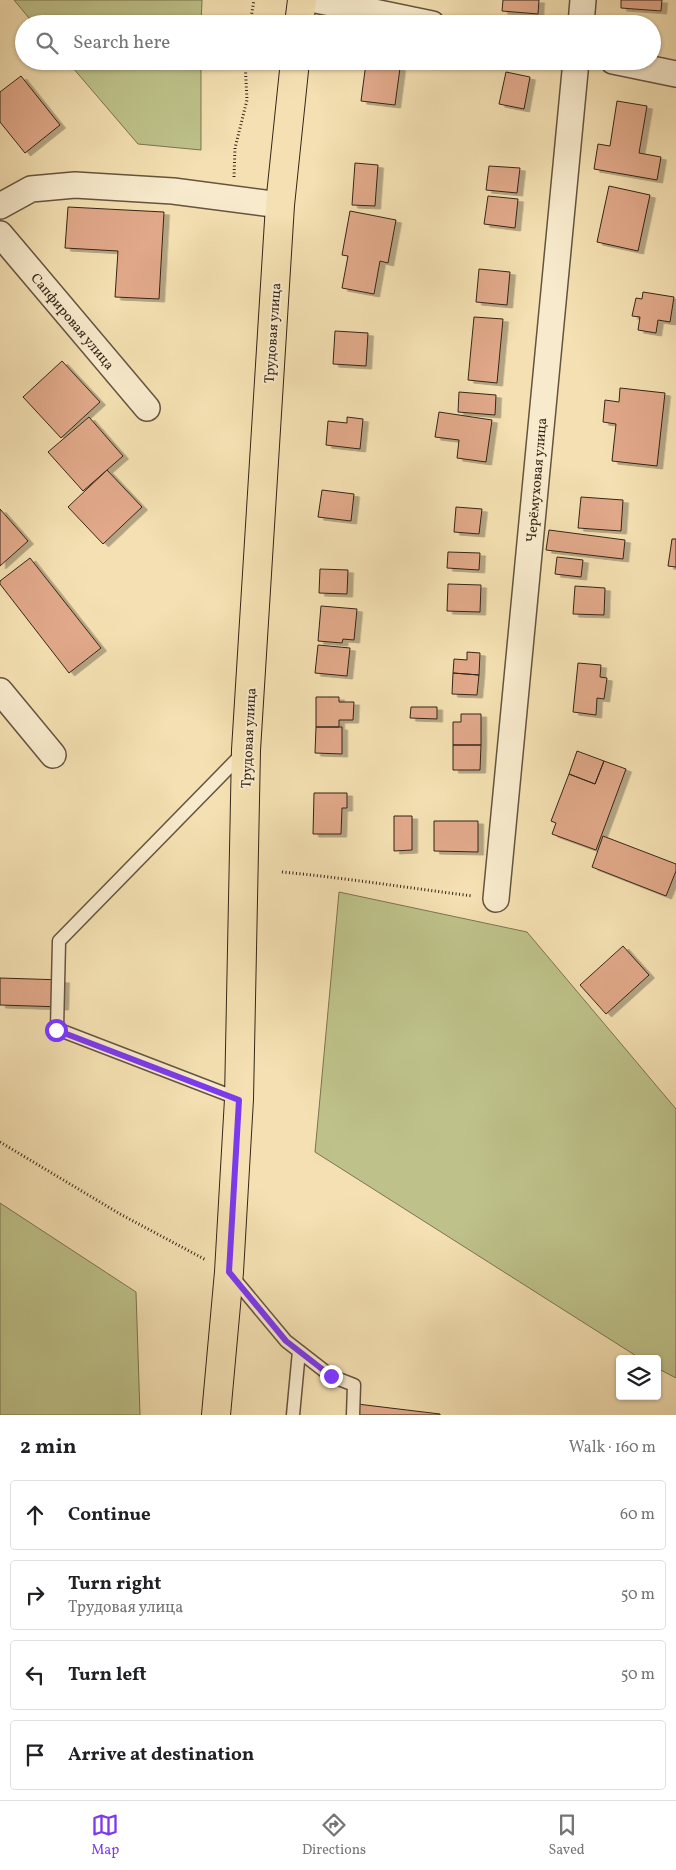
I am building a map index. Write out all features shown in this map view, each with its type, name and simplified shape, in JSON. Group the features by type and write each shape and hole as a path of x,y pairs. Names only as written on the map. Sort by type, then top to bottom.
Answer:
{"main road":[{"path":"300,15 302,0"},
{"name":"Трудовая улица","path":"216,1415 229,1272 239,1100 246,750 280,205 294,70"}],"street":[{"path":"316,0 388,15"},
{"path":"582,15 583,0"},
{"name":"Черёмуховая улица","path":"496,899 575,70"},
{"path":"657,70 676,74"},
{"path":"0,206 31,189 75,185 174,191 280,205"},
{"name":"Сапфировая улица","path":"0,234 147,408"},
{"path":"0,691 53,755"}],"lane":[{"path":"239,1100 56,1030 59,940 246,750"},
{"path":"229,1272 286,1341 331,1376 354,1385 353,1415"},
{"path":"293,1415 299,1351"}],"path":[{"path":"252,15 254,0"},
{"path":"233,199 235,148 246,100 245,70"},
{"path":"282,872 332,876 496,899"},
{"path":"0,1142 120,1214 229,1272"}],"green space":[{"path":"14,0 202,0 201,15 26,15"},
{"path":"75,70 201,70 201,150 138,144"},
{"path":"339,892 527,932 676,1109 676,1378 661,1370 661,1355 635,1355 315,1152"},
{"path":"0,1203 136,1292 140,1415 0,1415"}],"building":[{"path":"503,0 539,0 538,14 502,11"},
{"path":"621,0 662,0 661,11 621,8"},
{"path":"365,70 400,70 395,105 361,101"},
{"path":"506,72 530,77 524,109 499,104"},
{"path":"21,76 60,125 25,153 0,122 0,92"},
{"path":"617,101 647,106 639,153 661,157 657,180 594,169 598,144 610,146"},
{"path":"355,163 378,165 375,206 352,205"},
{"path":"489,166 520,168 517,193 486,190"},
{"path":"609,186 650,195 638,251 597,242"},
{"path":"488,196 518,199 515,228 484,224"},
{"path":"68,207 164,212 159,299 115,297 118,251 65,248"},
{"path":"350,211 396,220 388,263 380,261 374,294 342,288 348,256 342,255"},
{"path":"479,269 510,272 507,305 476,302"},
{"path":"643,292 674,297 670,322 658,320 656,333 638,330 640,317 632,316 636,298 642,299"},
{"path":"474,317 503,319 497,383 468,380"},
{"path":"335,331 368,333 366,366 333,364"},
{"path":"62,361 100,402 61,438 23,397"},
{"path":"620,388 665,393 657,466 612,461 616,424 603,422 605,400 619,402"},
{"path":"459,392 496,395 495,415 458,412"},
{"path":"439,412 492,420 486,462 457,458 459,440 435,437"},
{"path":"89,417 123,456 83,491 48,452"},
{"path":"347,417 363,419 360,449 326,445 328,421 347,423"},
{"path":"107,470 142,507 103,544 68,507"},
{"path":"322,490 354,494 351,521 318,517"},
{"path":"581,497 623,500 621,531 578,528"},
{"path":"456,507 482,509 479,534 454,532"},
{"path":"0,509 28,541 0,566"},
{"path":"549,530 625,540 623,559 546,550"},
{"path":"672,539 676,539 676,567 668,566"},
{"path":"448,552 480,553 479,570 447,568"},
{"path":"557,557 583,560 581,577 555,574"},
{"path":"30,558 101,648 69,673 0,584 0,581"},
{"path":"320,569 348,570 347,594 319,593"},
{"path":"448,584 481,585 480,612 447,611"},
{"path":"575,586 605,588 604,615 573,614"},
{"path":"321,606 357,609 354,640 343,639 342,643 318,641"},
{"path":"318,645 350,648 347,676 315,673"},
{"path":"467,652 480,653 479,675 453,673 454,659 467,660"},
{"path":"578,663 601,665 600,677 607,678 604,699 597,698 596,715 573,712"},
{"path":"453,673 479,675 477,695 452,694"},
{"path":"316,697 339,697 339,702 354,702 353,720 339,720 339,727 316,727"},
{"path":"411,707 437,707 437,719 410,718"},
{"path":"461,714 481,714 481,745 453,745 453,722 461,722"},
{"path":"316,727 342,727 342,754 315,753"},
{"path":"453,745 481,745 480,770 453,770"},
{"path":"577,751 604,761 595,784 569,774"},
{"path":"604,761 626,769 596,850 552,834 556,823 551,821 569,774 595,784"},
{"path":"314,793 347,793 347,808 342,808 341,834 313,834"},
{"path":"394,816 412,816 412,850 394,851"},
{"path":"434,821 478,821 478,852 434,851"},
{"path":"603,836 676,864 676,871 666,896 592,867"},
{"path":"623,946 649,975 606,1014 580,985"},
{"path":"0,978 64,980 63,1007 0,1005"},
{"path":"349,1403 440,1414 440,1415 348,1415"}],"route":[{"path":"56,1030 239,1100 229,1272 286,1341 331,1376"}]}
